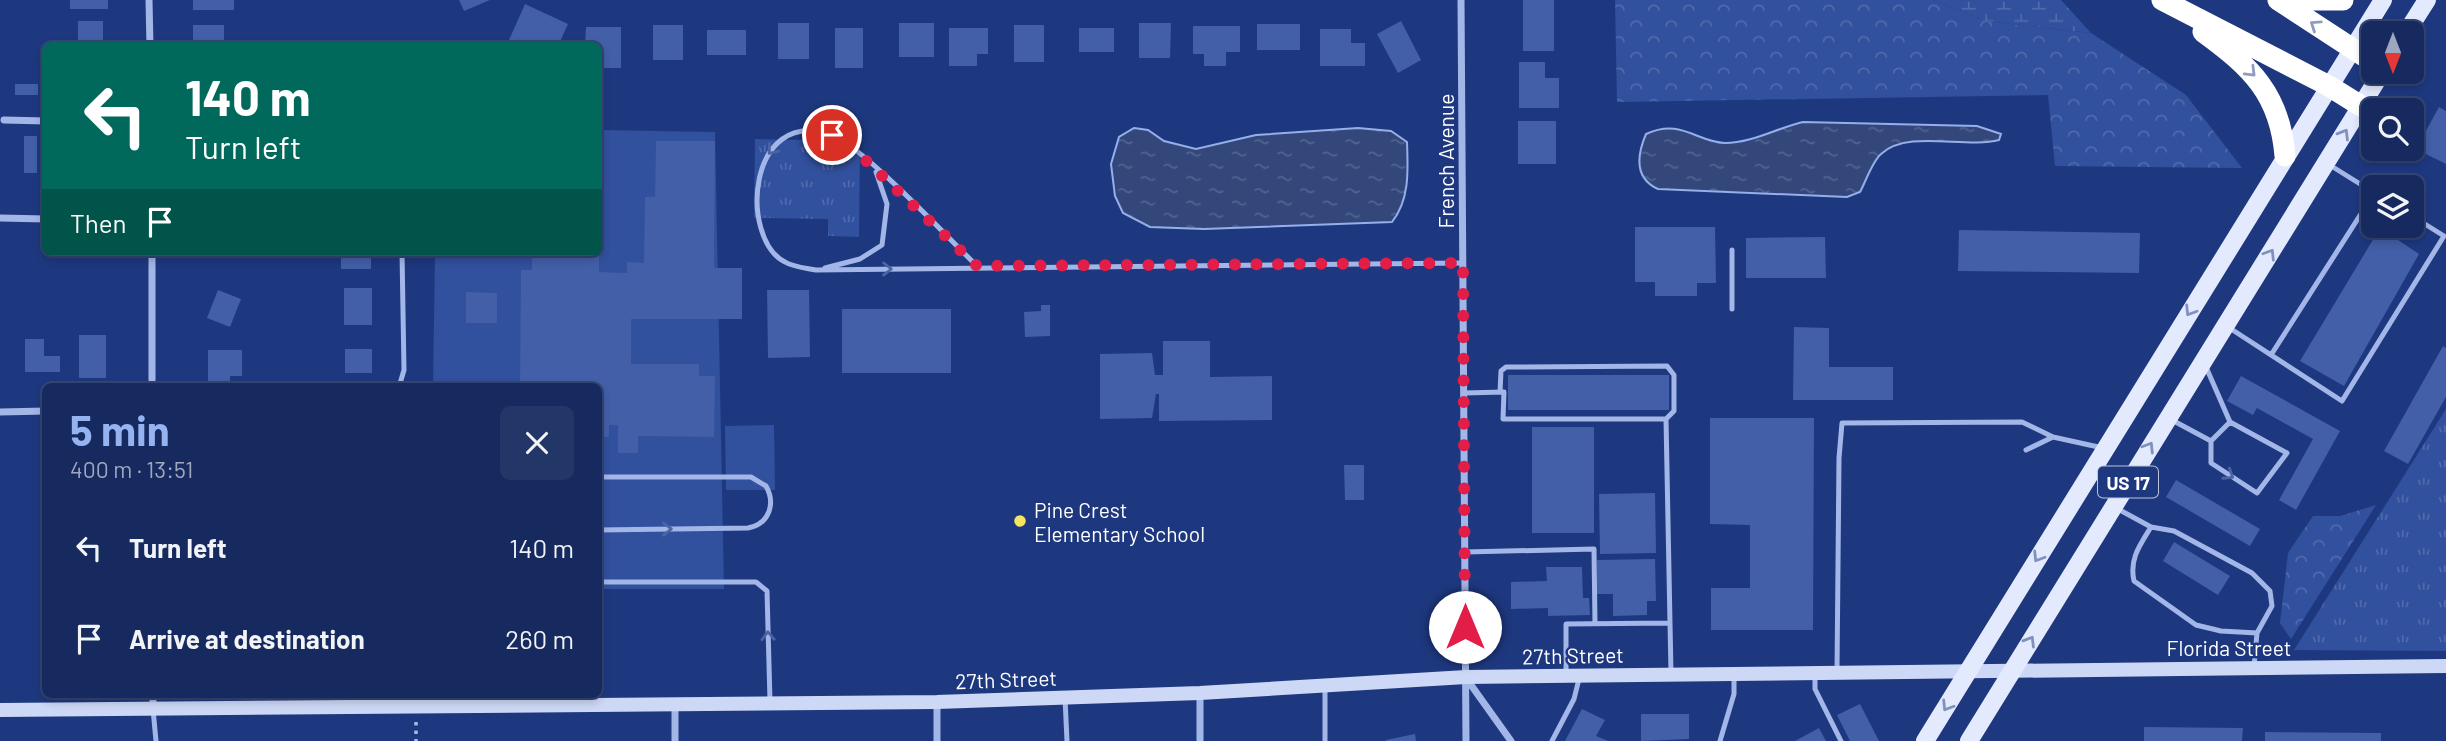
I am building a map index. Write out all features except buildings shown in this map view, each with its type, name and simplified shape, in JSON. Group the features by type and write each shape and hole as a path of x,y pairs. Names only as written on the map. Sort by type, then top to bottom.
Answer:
{"highway":[{"path":"2160,0 2329,86 2361,106"},
{"path":"2160,0 2231,53 2261,83 2276,107 2283,129 2285,156"},
{"path":"2278,0 2361,55"},
{"path":"2303,0 2343,0"}],"main road":[{"name":"US 17","path":"1925,741 2383,0"},
{"path":"2414,21 2427,0"},
{"name":"US 17","path":"1969,741 2361,106"},
{"name":"Florida Street","path":"2013,669 2446,666"},
{"name":"27th Street","path":"0,710 153,702 450,700 675,705 937,702 1200,693 1466,677 2013,669"}],"street":[{"path":"149,0 150,42"},
{"name":"French Avenue","path":"1461,0 1466,741"},
{"path":"4,120 42,121"},
{"path":"0,218 42,219"},
{"path":"152,256 152,383"},
{"path":"0,412 42,411"},
{"path":"1466,677 1511,741"},
{"path":"1200,693 1200,741"},
{"path":"937,702 937,741"},
{"path":"675,705 675,741"}],"lane":[{"path":"977,266 874,167 832,135 809,131 787,134 765,155 758,200 760,226 768,247 784,262 816,270 964,269 977,266 1463,263"},
{"path":"2327,163 2361,185"},
{"path":"816,270 860,259 882,245 887,204 874,167"},
{"path":"2271,355 2361,212"},
{"path":"2225,325 2342,401 2444,236 2424,224"},
{"path":"1732,250 1732,309"},
{"path":"400,383 404,370 402,256"},
{"path":"2203,360 2230,422 2287,453 2257,493 2211,463 2211,442 2230,422"},
{"path":"1464,393 1504,392 1503,419 1666,419 1674,411 1674,375 1673,369 1667,366 1506,368 1501,371 1500,392"},
{"path":"2167,418 2211,442"},
{"path":"1666,419 1671,675"},
{"path":"1837,672 1839,458 1842,423 2022,422 2053,437 2105,449"},
{"path":"2026,450 2053,437"},
{"path":"602,477 751,477 765,486 771,500 766,518 760,526 602,530"},
{"path":"2113,506 2151,527 2174,531 2252,573 2270,591 2272,606 2257,633 2254,667"},
{"path":"2151,527 2135,552 2132,568 2134,581 2196,625 2221,631 2257,633"},
{"path":"1465,552 1594,549 1595,624"},
{"path":"602,582 756,582 766,591 770,704"},
{"path":"1552,741 1574,699 1566,624 1670,623"},
{"path":"1815,673 1815,689 1841,741"},
{"path":"1720,741 1734,694 1734,674"},
{"path":"1325,685 1325,741"},
{"path":"1065,698 1067,741"},
{"path":"153,702 156,741"}],"green space":[{"path":"1615,0 1933,0 1986,21 2091,33 2186,95 2242,168 2055,166 2048,95 1617,102"},
{"path":"1933,0 2061,0 2091,33 1986,21"},
{"path":"602,130 715,132 724,589 602,589 602,383 433,383 435,256 602,256"},
{"path":"755,139 860,141 859,237 828,236 828,219 754,218"},
{"path":"2446,409 2446,651 2294,650"},
{"path":"774,425 775,490 726,490 725,426"},
{"path":"2376,505 2291,639 2280,623 2288,553 2313,516 2340,516"}],"water":[{"path":"1803,122 1977,126 2001,134 1999,140 1985,142 1921,141 1892,147 1878,157 1860,192 1847,197 1658,189 1645,179 1641,172 1641,150 1646,134 1658,130 1679,130 1725,143 1755,138"},
{"path":"1134,128 1148,130 1164,141 1196,149 1256,135 1358,128 1391,131 1407,142 1405,194 1392,222 1204,229 1150,227 1123,213 1115,196 1111,164 1119,137"}],"place":[{"name":"Pine Crest Elementary School","path":"1020,521"}],"route":[{"path":"832,135 858,153 977,266 1463,263 1465,627"}]}
